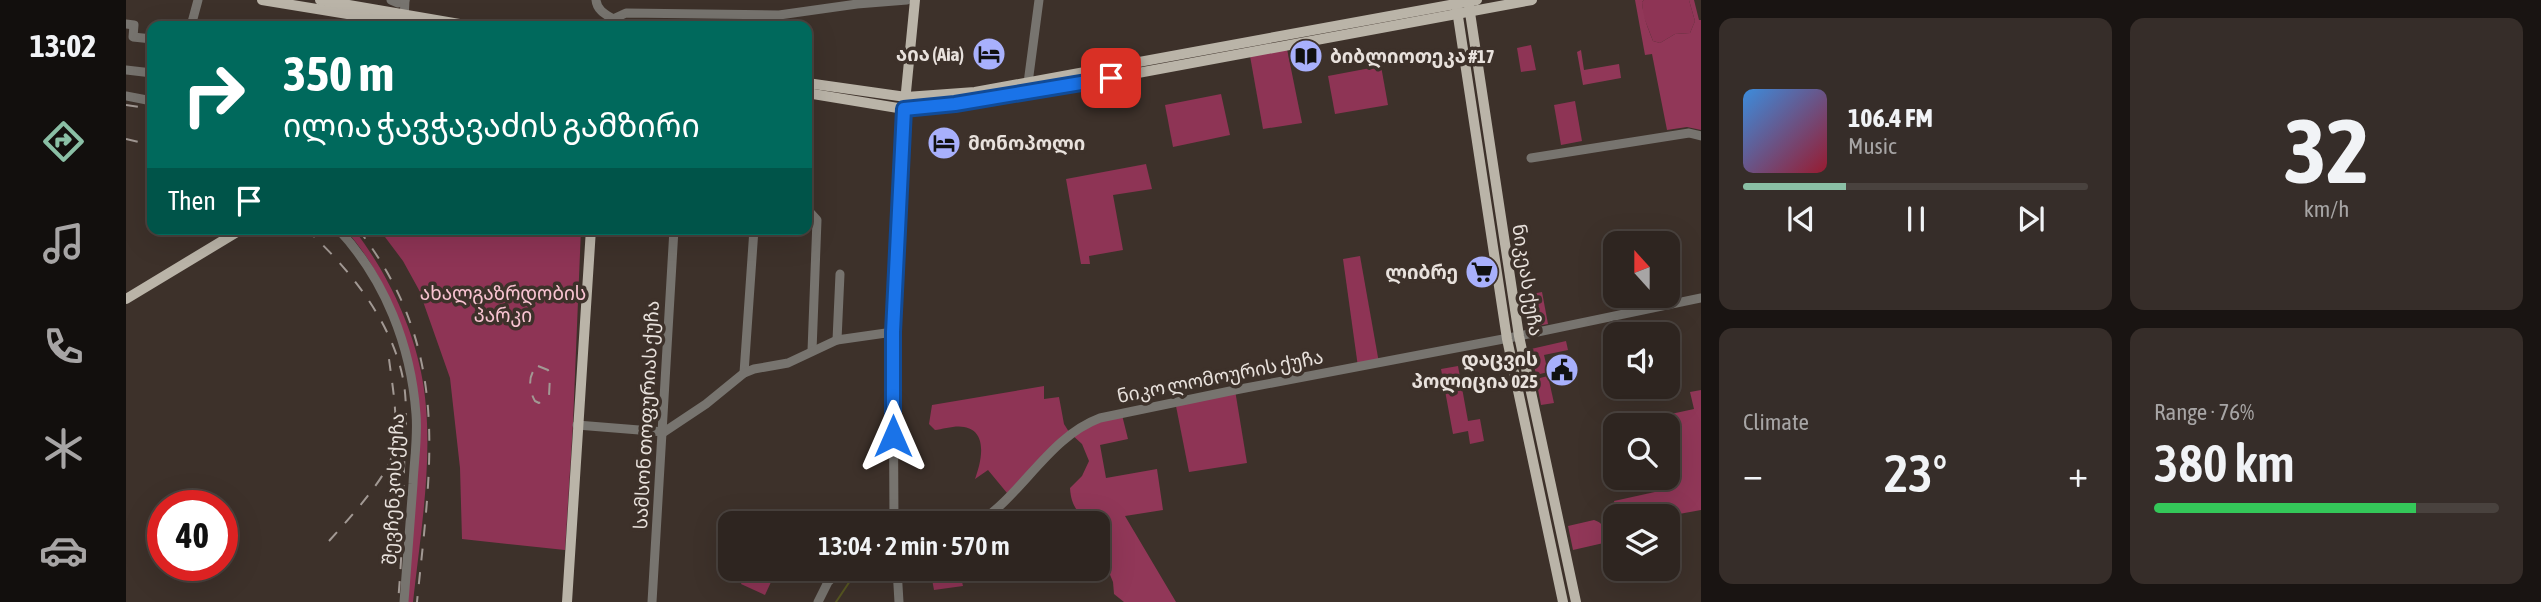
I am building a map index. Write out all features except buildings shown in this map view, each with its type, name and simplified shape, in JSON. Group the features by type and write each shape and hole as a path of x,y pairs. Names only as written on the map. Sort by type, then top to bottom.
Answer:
{"main road":[{"path":"262,0 382,10"},
{"path":"320,0 382,10 409,21"},
{"path":"905,103 915,0"},
{"path":"812,84 905,103 921,109 1030,92 1471,3 1532,0"},
{"name":"ნიკეას ქუჩა","path":"1471,3 1519,336 1576,602"},
{"path":"812,94 905,103 1456,6"},
{"name":"ნიკეას ქუჩა","path":"1456,6 1507,339 1563,602"},
{"path":"404,19 423,21"},
{"path":"126,299 205,247 230,235"},
{"path":"567,602 591,235"}],"street":[{"path":"192,21 198,0"},
{"path":"391,0 398,3 405,0 404,19"},
{"path":"596,0 597,6 611,21"},
{"path":"616,21 626,13 779,15 907,0"},
{"path":"1028,83 1039,0"},
{"path":"126,24 134,25 133,37 147,38"},
{"path":"126,70 147,72"},
{"path":"126,96 147,100"},
{"path":"894,511 893,332 905,103"},
{"path":"1531,158 1689,133 1701,136"},
{"path":"812,214 817,220 813,351"},
{"name":"შევჩენკოს ქუჩა","path":"343,235 368,268 393,313 412,381 416,416 415,456 404,602"},
{"name":"სამსონ თოფურიას ქუჩა","path":"652,602 674,235"},
{"path":"744,373 754,235"},
{"path":"836,340 840,274"},
{"name":"ნიკო ლომოურის ქუჩა","path":"994,511 1066,438 1084,424 1100,418 1228,391 1507,339 1701,298"},
{"path":"577,425 664,432 706,404 744,373 788,363 836,340 893,332"},
{"path":"818,602 829,581"},
{"path":"898,581 900,602"}],"green space":[{"path":"1644,0 1689,0 1695,21 1690,33 1675,34 1660,43 1653,41 1643,15"},
{"path":"1531,45 1536,70 1521,72 1517,48"},
{"path":"1287,49 1302,123 1263,129 1250,56"},
{"path":"1381,66 1388,105 1335,114 1328,76"},
{"path":"1221,94 1230,135 1173,147 1165,105"},
{"path":"1575,101 1582,141 1561,145 1554,105"},
{"path":"1146,164 1152,189 1113,195 1123,250 1089,256 1090,264 1081,264 1066,179"},
{"path":"350,235 358,235 387,281 404,316 421,372 427,428 426,487 413,602 408,602 415,379 405,338 390,299"},
{"name":"ახალგაზრდობის პარკი","path":"384,235 581,235 565,550 462,539 460,468 450,378 419,290 403,261"},
{"path":"1360,256 1379,363 1358,367 1343,259"},
{"path":"1566,341 1568,350 1544,355 1548,372 1536,375 1531,349"},
{"path":"1458,366 1468,421 1480,419 1484,441 1470,444 1468,431 1453,434 1441,369"},
{"path":"1548,376 1554,403 1541,405 1536,379"},
{"path":"1044,386 1044,399 1059,397 1064,424 1069,432 1007,493 988,470 975,479 981,448 977,435 972,430 957,426 935,430 929,424 932,405"},
{"path":"1235,390 1247,463 1189,472 1175,401"},
{"path":"742,581 771,582 765,595 741,584"},
{"path":"932,581 962,581 963,586 934,590"}],"shaded area":[{"path":"1635,0 1644,0 1642,2 1645,18 1653,41 1660,43 1675,34 1690,33 1695,21 1689,0 1694,0 1701,20 1701,130 1687,127 1667,130 1652,54 1645,55"},
{"path":"1581,50 1584,70 1619,64 1621,78 1583,85 1577,52"},
{"path":"1542,292 1548,324 1526,328 1522,296"},
{"path":"1701,390 1701,510 1680,514 1680,504 1615,504 1614,501 1664,490 1680,490 1680,413 1676,413 1694,409 1690,392"},
{"path":"1121,411 1128,439 1100,445 1106,478 1157,469 1163,510 1125,516 1176,602 1124,602 1114,594 1110,575 1110,511 1078,511 1075,508 1070,488 1082,476 1089,461 1082,444 1069,432"},
{"path":"1598,521 1603,528 1603,543 1573,550 1568,526"}],"waterway":[{"path":"836,602 850,581"}],"railway":[{"path":"126,105 147,108"},
{"path":"126,139 147,144"},
{"path":"312,235 368,299 391,340 399,362 404,384 406,416 398,602"},
{"path":"362,235 388,274 409,319 422,363 428,408 429,454 417,602"},
{"path":"329,541 366,498 390,462 395,440 395,417 389,359"},
{"path":"538,366 548,370 550,376 549,396 539,403 535,401 530,388 532,373 538,366"}],"place":[{"name":"აია (Aia)","path":"989,54"},
{"name":"ბიბლიოთეკა #17","path":"1306,56"},
{"name":"მონოპოლი","path":"944,143"},
{"name":"ლიბრე","path":"1482,272"},
{"name":"დაცვის პოლიცია 025","path":"1562,370"}],"route":[{"path":"893,436 893,332 904,109 955,104 1111,78"}]}
